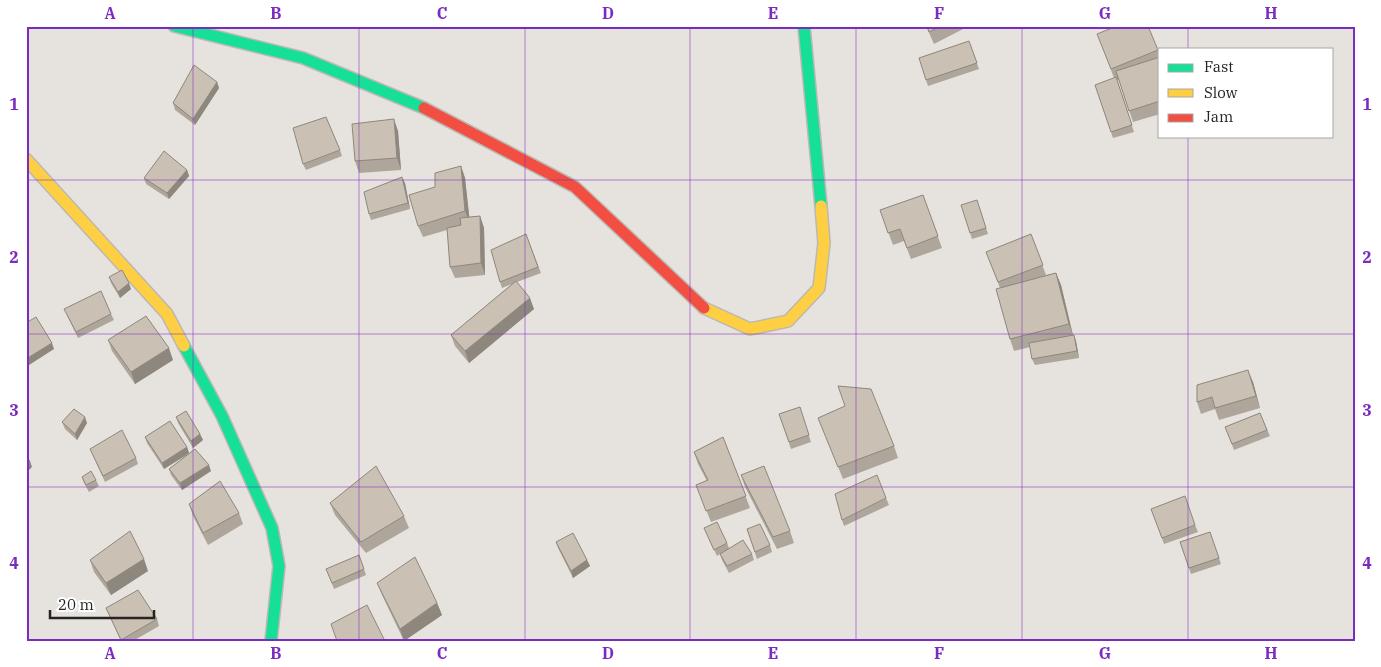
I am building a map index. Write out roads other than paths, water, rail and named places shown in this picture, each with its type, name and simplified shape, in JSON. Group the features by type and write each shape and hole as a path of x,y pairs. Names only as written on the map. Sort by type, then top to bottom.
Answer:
{"street":[{"path":"174,26 303,58 440,115 574,188 704,308 750,329 788,321 819,288 824,243 804,26"},
{"path":"26,159 167,314 222,416 272,528 279,566 271,641"}]}
